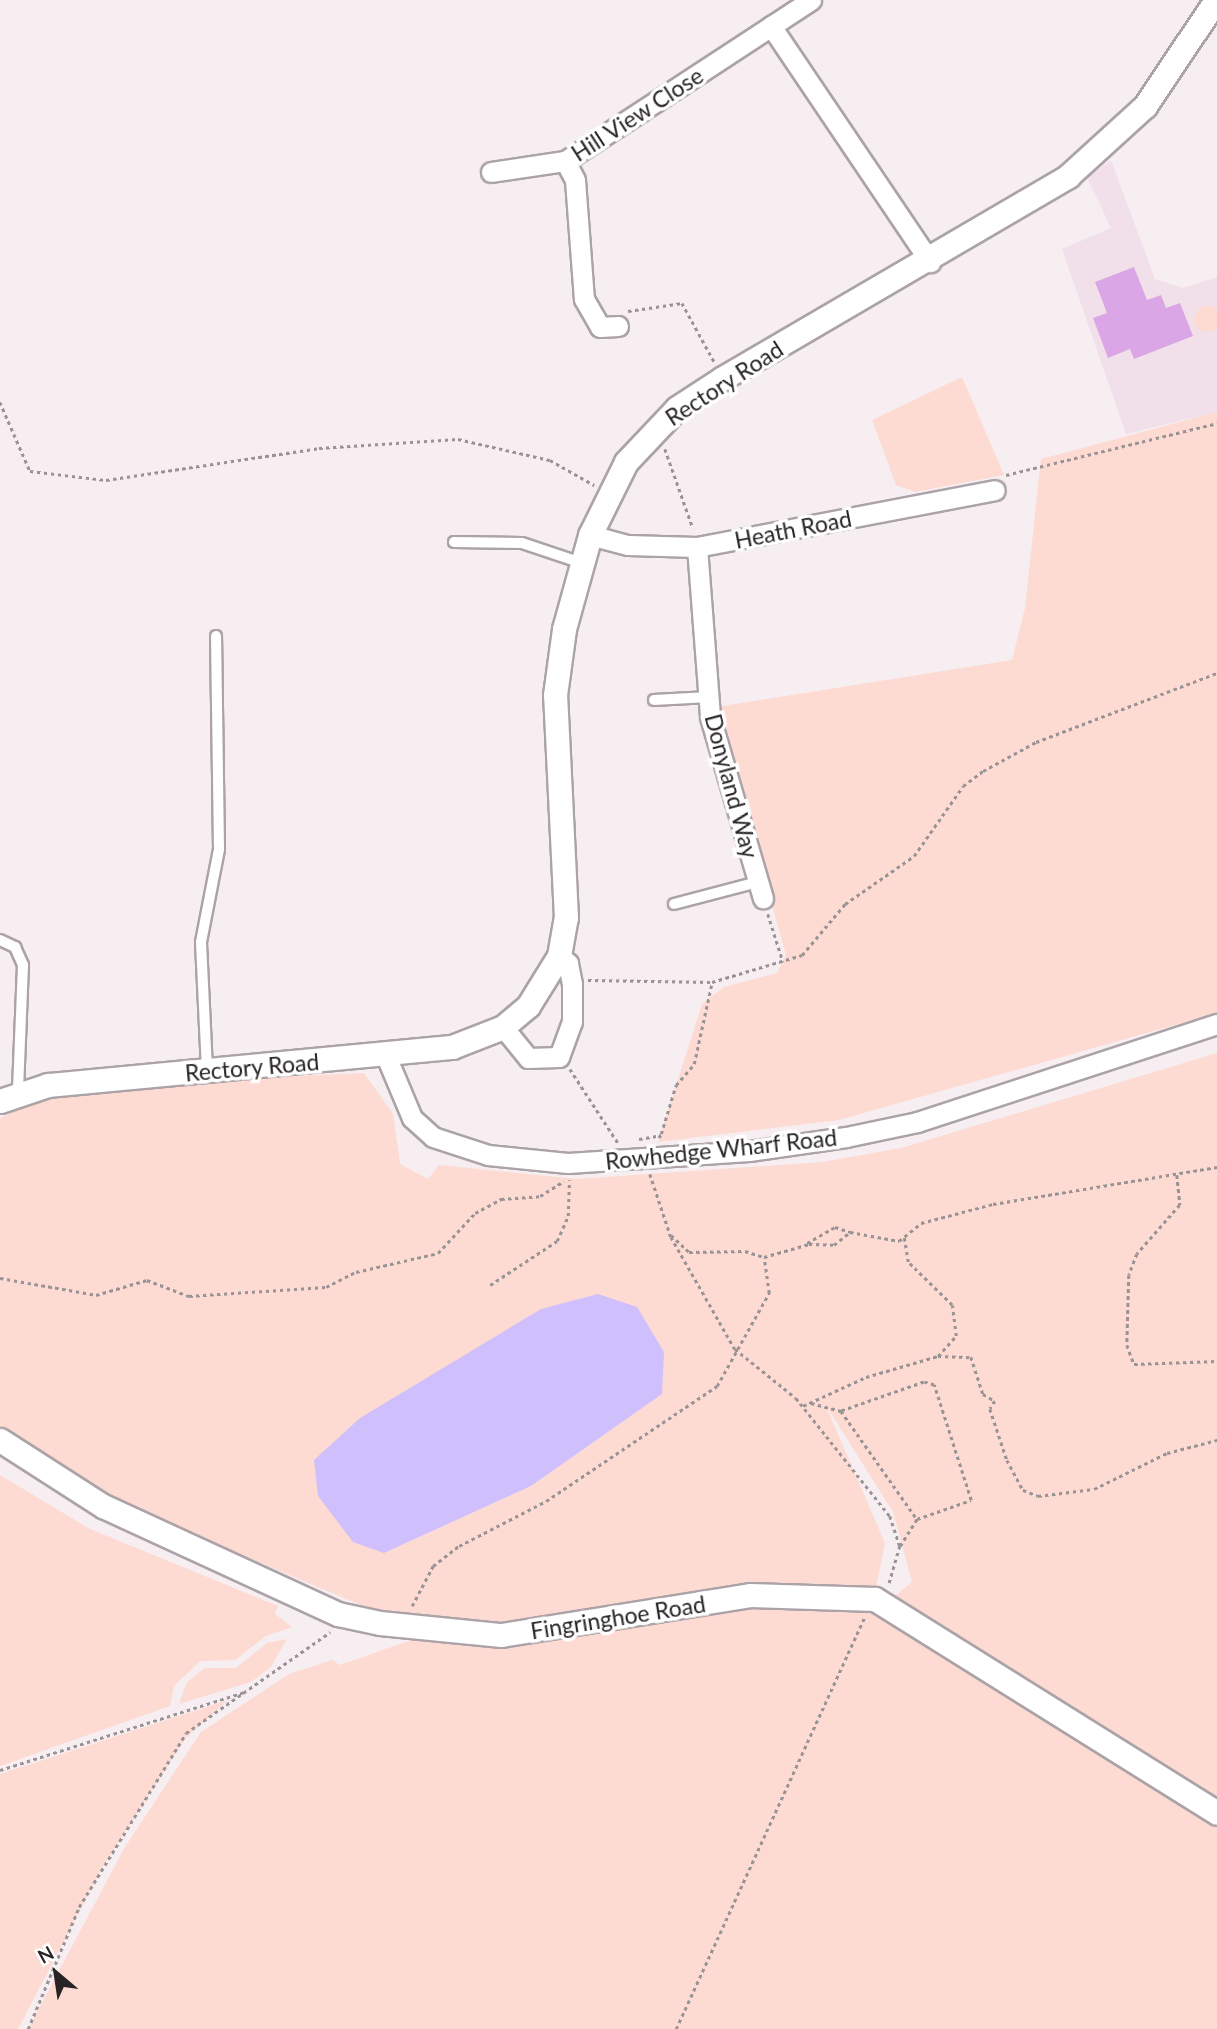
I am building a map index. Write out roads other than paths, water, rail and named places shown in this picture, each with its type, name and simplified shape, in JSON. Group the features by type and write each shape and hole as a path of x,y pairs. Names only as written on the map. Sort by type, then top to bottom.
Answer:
{"street":[{"name":"Hill View Close","path":"491,172 565,161 811,0"},
{"name":"Rectory Road","path":"9,1097 207,1070 386,1056 452,1047 503,1027 528,1006 559,956 566,918 555,695 582,563 590,535 608,492 657,426 723,378 930,262 1068,176 1110,142 1183,56 1216,0"},
{"path":"771,26 930,262"},
{"path":"565,161 575,180 584,299 604,331"},
{"name":"Heath Road","path":"590,535 628,545 698,547 995,490"},
{"name":"Donyland Way","path":"698,547 709,696 760,890"},
{"path":"503,1027 528,1058 553,1061 561,1055 572,1022 571,979 559,956"},
{"name":"Rowhedge Wharf Road","path":"386,1056 412,1118 433,1137 488,1155 568,1171 652,1158 797,1145 917,1122 1217,1024"},
{"name":"Fingringhoe Road","path":"0,1440 103,1506 338,1614 408,1626 501,1635 750,1595 875,1599 1217,1813"}],"lane":[{"path":"454,542 522,542 582,563"},
{"path":"207,1070 201,942 219,849 216,636"},
{"path":"654,700 709,696"},
{"path":"674,904 760,890"},
{"path":"0,940 15,947 23,965 9,1097"}]}
